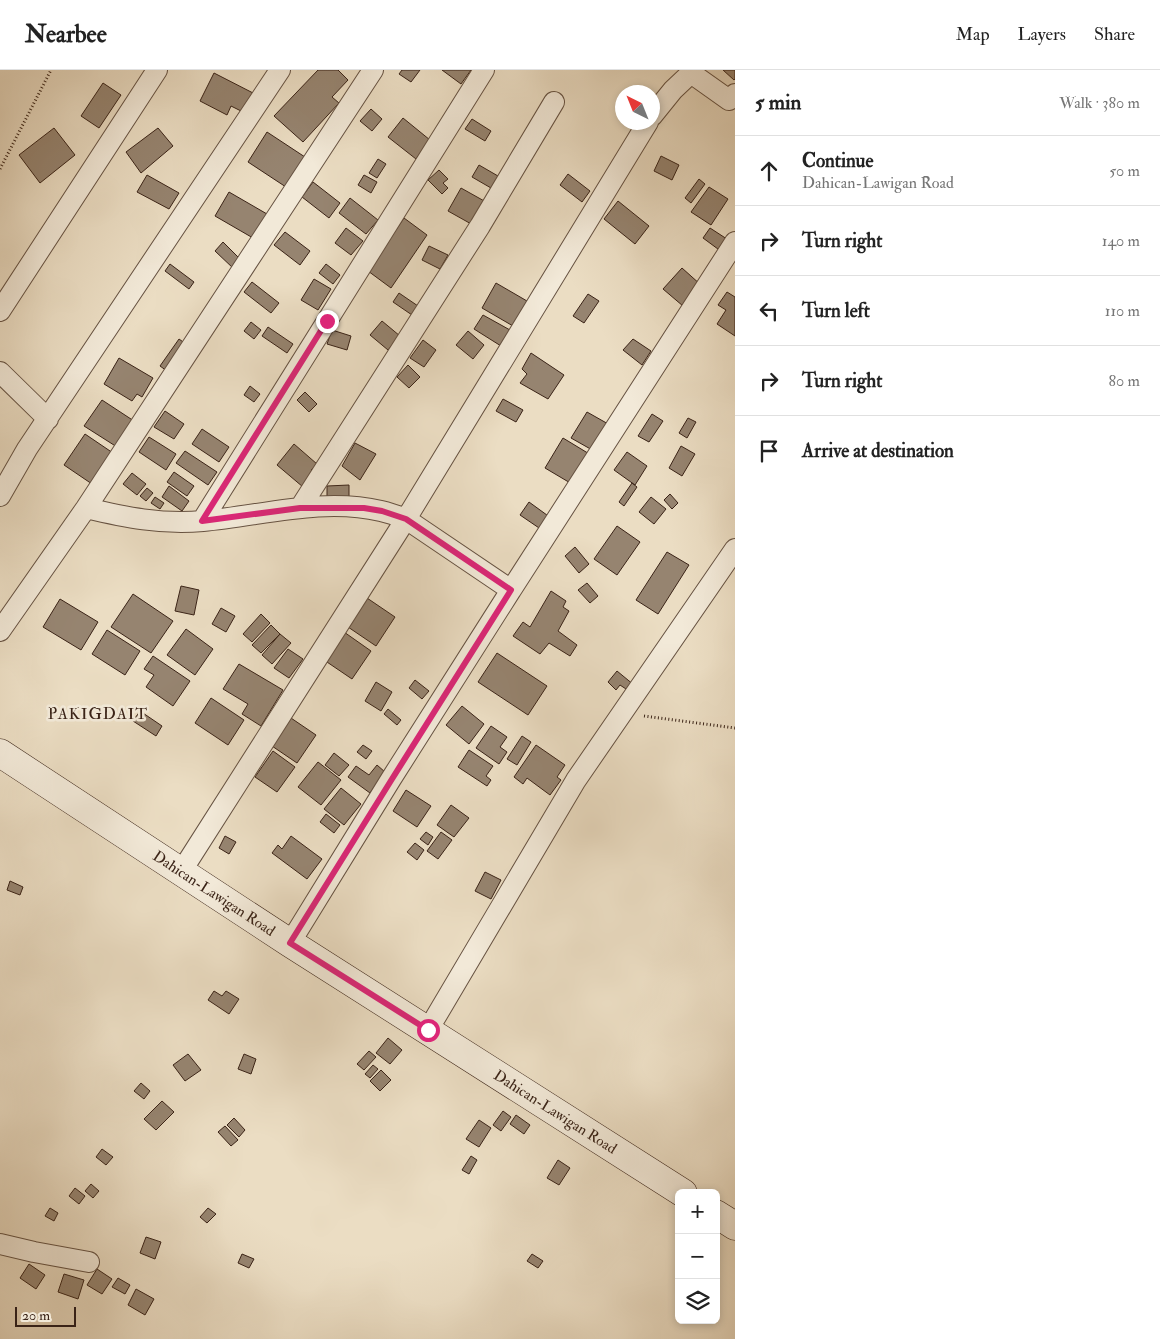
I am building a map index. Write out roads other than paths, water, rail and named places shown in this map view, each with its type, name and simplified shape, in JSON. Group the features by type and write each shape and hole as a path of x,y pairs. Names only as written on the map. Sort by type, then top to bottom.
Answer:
{"main road":[{"name":"Dahican-Lawigan Road","path":"0,753 290,943 677,1189"},
{"path":"720,1217 735,1226"}],"street":[{"path":"0,311 157,70"},
{"path":"0,496 48,419 280,70"},
{"path":"202,521 484,70"},
{"path":"0,631 86,508 372,71"},
{"path":"660,106 691,72 729,100 735,94"},
{"path":"300,508 474,235 554,102"},
{"path":"181,872 406,519 643,130"},
{"path":"290,943 511,590 735,242"},
{"path":"0,372 48,419"},
{"path":"86,508 162,522 202,521 300,508 364,508 382,511 406,519 511,590"},
{"path":"428,1030 576,780 735,549"},
{"path":"0,1244 89,1262"}],"district":[{"name":"PAKIGDAIT","path":"98,714"}]}
